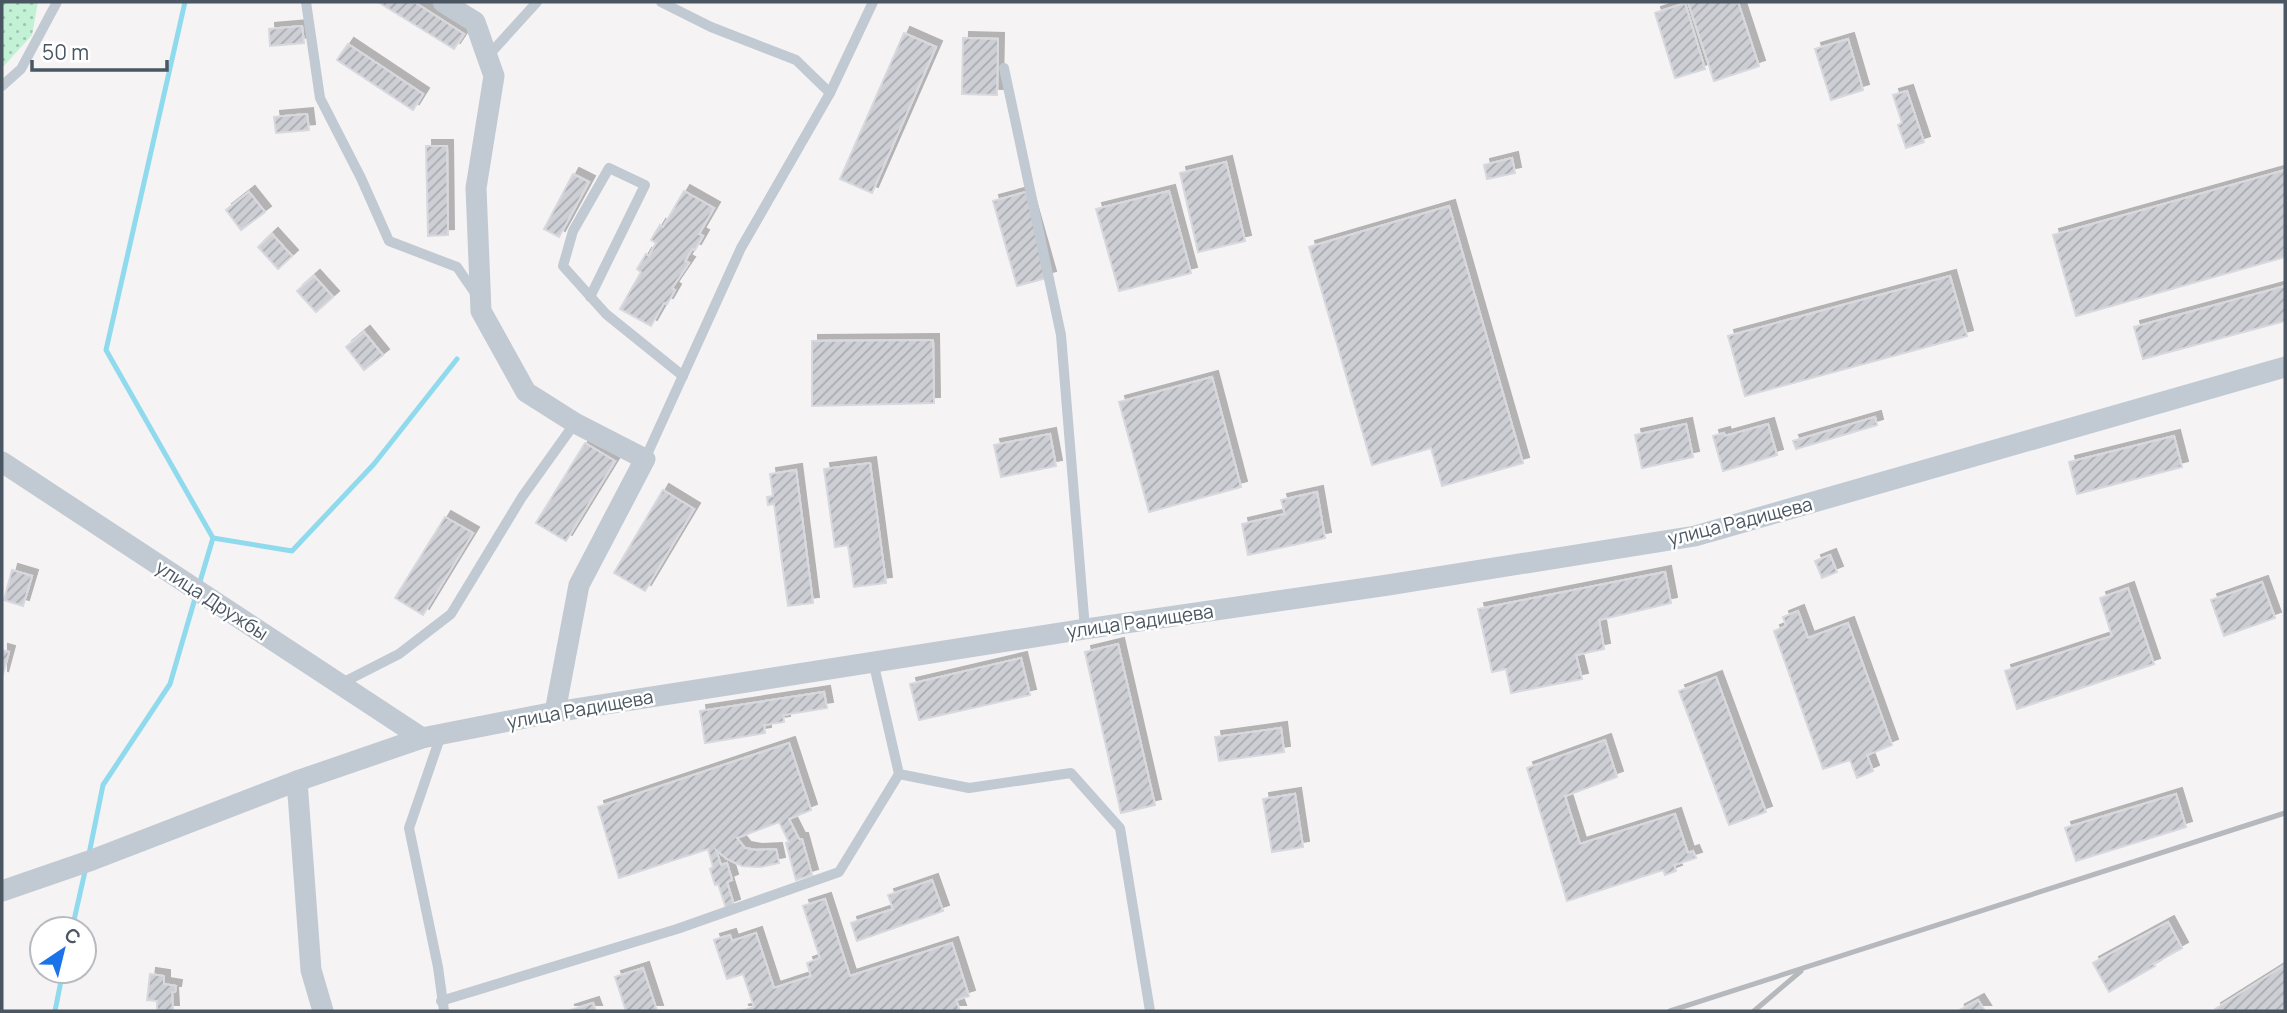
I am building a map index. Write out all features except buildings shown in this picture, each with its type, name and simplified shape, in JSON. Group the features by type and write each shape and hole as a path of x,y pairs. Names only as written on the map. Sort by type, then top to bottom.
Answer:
{"street":[{"path":"443,2 474,22 494,76 476,188 481,311 527,393 575,423 645,459 579,585 555,712"},
{"name":"улица Радищева","path":"2,891 92,860 297,781 432,736 555,712 873,661 1388,585 1695,536 2285,367"},
{"name":"улица Дружбы","path":"3,468 340,684 432,736"},
{"path":"297,781 311,970 323,1011"}],"lane":[{"path":"2,86 21,69 57,2"},
{"path":"306,2 320,99 361,178 389,241 457,267 481,301"},
{"path":"487,57 537,2"},
{"path":"661,2 710,27 796,60 830,93"},
{"path":"645,459 741,248 830,93 873,2"},
{"path":"1004,68 1060,335 1085,629"},
{"path":"590,297 645,185 609,167 573,231 563,266 590,297 606,314 683,376"},
{"path":"340,684 399,654 451,614 522,497 575,423"},
{"path":"432,736 409,828 438,967 442,1006 677,929 839,872 899,774 873,661"},
{"path":"899,774 969,788 1071,773 1120,828 1150,1011"}],"green space":[{"path":"2,2 38,2 32,35 2,68"}],"waterway":[{"path":"185,2 106,350 213,538 199,585"},
{"path":"213,538 292,551 374,464 457,359"},
{"path":"89,854 103,785 170,684 196,595"},
{"path":"75,915 86,867"},
{"path":"55,1011 60,985"}],"railway":[{"path":"1670,1011 2285,813"},
{"path":"1754,1011 1801,971"}]}
